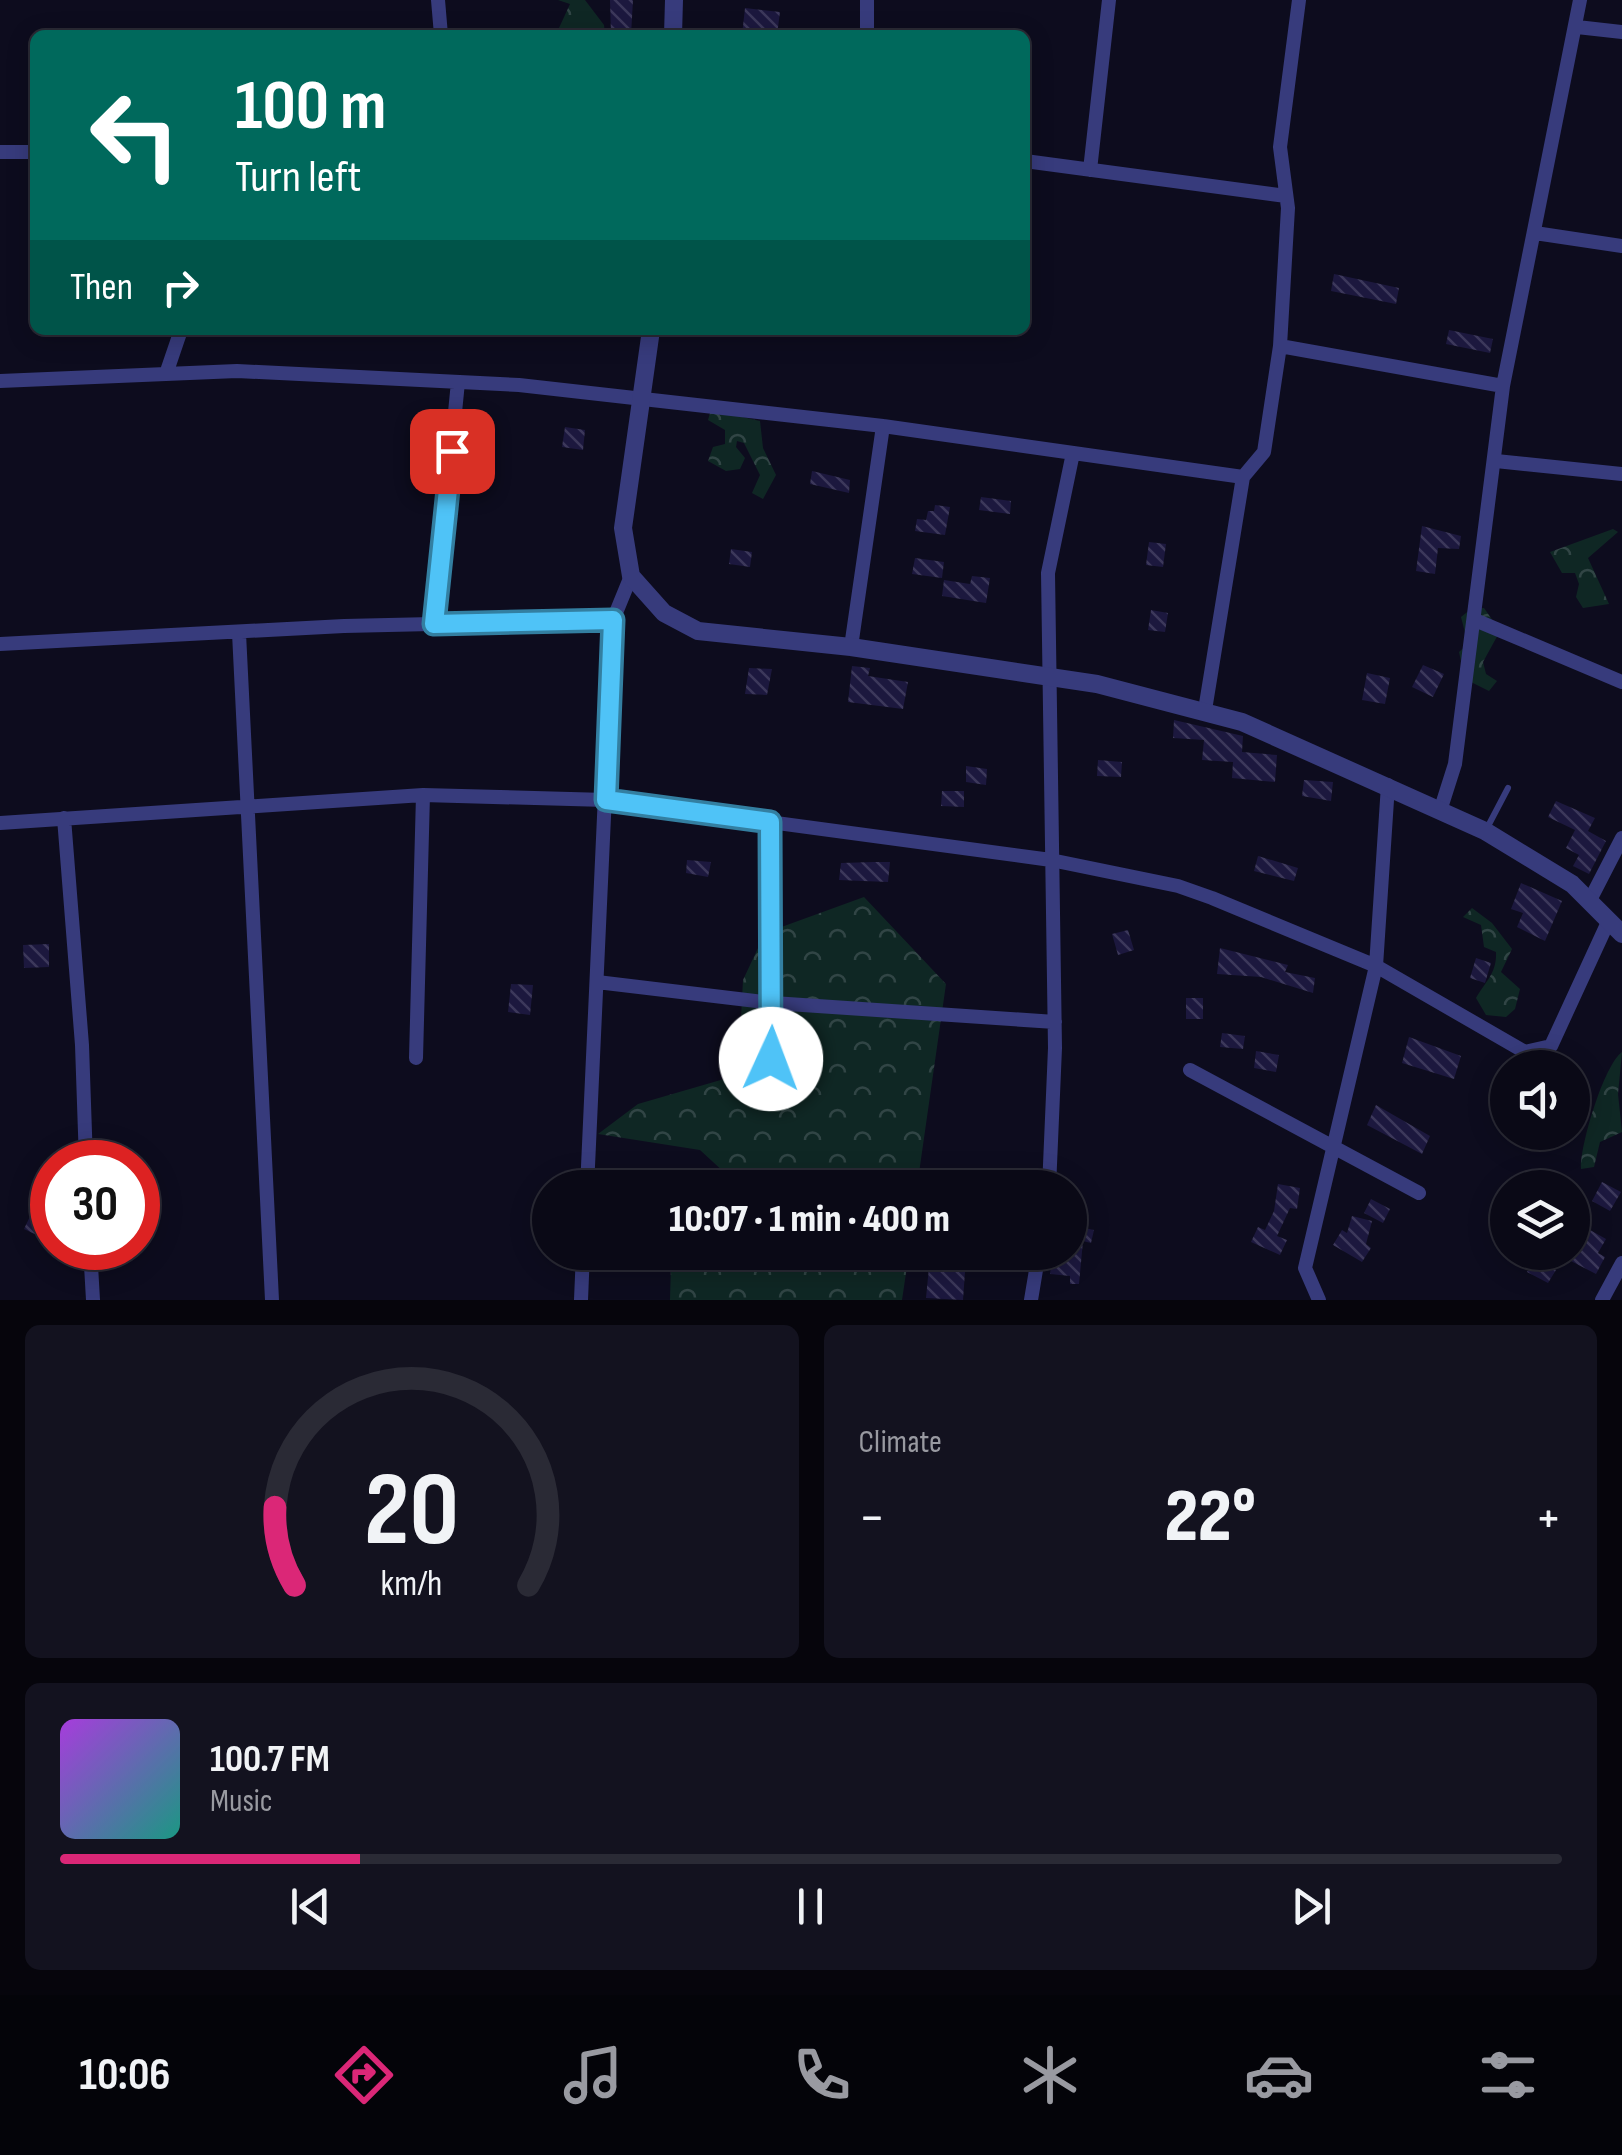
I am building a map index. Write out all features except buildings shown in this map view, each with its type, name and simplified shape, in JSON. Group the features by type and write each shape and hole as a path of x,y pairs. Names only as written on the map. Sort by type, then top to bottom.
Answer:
{"street":[{"path":"438,0 441,30"},
{"path":"672,30 674,0"},
{"path":"867,30 868,0"},
{"path":"1090,170 1110,0"},
{"path":"1205,710 1243,477 1264,452 1280,346 1286,196 1280,147 1299,0"},
{"path":"1442,808 1455,764 1476,620 1503,386 1580,0"},
{"path":"1577,27 1622,32"},
{"path":"0,152 30,152"},
{"path":"1030,163 1286,196"},
{"path":"1535,233 1622,246"},
{"path":"166,374 178,335"},
{"path":"588,1170 613,620 631,576 624,528 651,335"},
{"path":"1280,346 1503,386"},
{"path":"0,381 237,371 645,396 1243,477"},
{"path":"434,624 458,382"},
{"path":"852,648 883,426"},
{"path":"1050,1170 1055,1022 1049,568 1058,544 1073,453"},
{"path":"1496,461 1622,474"},
{"path":"0,823 423,795 606,800 1051,860 1194,891 1376,966 1526,1052 1550,1046 1616,927 1572,884 1485,830 1442,808 1205,710 1050,677 852,648 698,631 664,614 631,576"},
{"path":"0,644 434,624 613,620"},
{"path":"1476,620 1622,682"},
{"path":"239,633 272,1300"},
{"path":"1319,1300 1305,1268 1376,966 1388,785"},
{"path":"416,1058 423,795"},
{"path":"64,818 85,1140"},
{"path":"770,822 770,1087"},
{"path":"1590,900 1622,838"},
{"path":"597,982 773,1003 1055,1022"},
{"path":"1190,1070 1420,1193"},
{"path":"1602,1300 1622,1263"},
{"path":"92,1270 94,1300"},
{"path":"581,1300 583,1270"},
{"path":"1031,1300 1036,1270"}],"lane":[{"path":"1485,830 1508,788"}],"green space":[{"path":"558,0 585,0 604,30 560,30 570,4"},
{"path":"711,410 760,421 763,448 776,475 763,499 752,493 760,475 744,443 737,441 736,447 745,458 740,469 726,471 708,461 713,447 725,444 725,430 708,420"},
{"path":"1613,529 1618,532 1588,558 1609,604 1583,608 1576,597 1579,584 1575,573 1562,573 1550,552"},
{"path":"1484,608 1500,631 1483,662 1486,674 1497,681 1489,691 1465,679 1459,652 1468,644 1461,617 1471,609"},
{"path":"864,897 946,984 919,1170 722,1170 700,1150 598,1134 638,1104 738,1075 743,980 765,933"},
{"path":"1472,908 1492,923 1512,949 1501,972 1520,989 1515,1009 1506,1017 1486,1015 1476,998 1493,971 1496,952 1484,947 1481,925 1463,917"},
{"path":"1622,1052 1618,1094 1622,1132 1600,1142 1594,1167 1581,1169 1583,1150 1590,1150 1594,1106"},
{"path":"671,1270 906,1270 902,1300 670,1300"}],"route":[{"path":"452,451 434,624 613,620 606,800 770,822 771,1059"}]}
